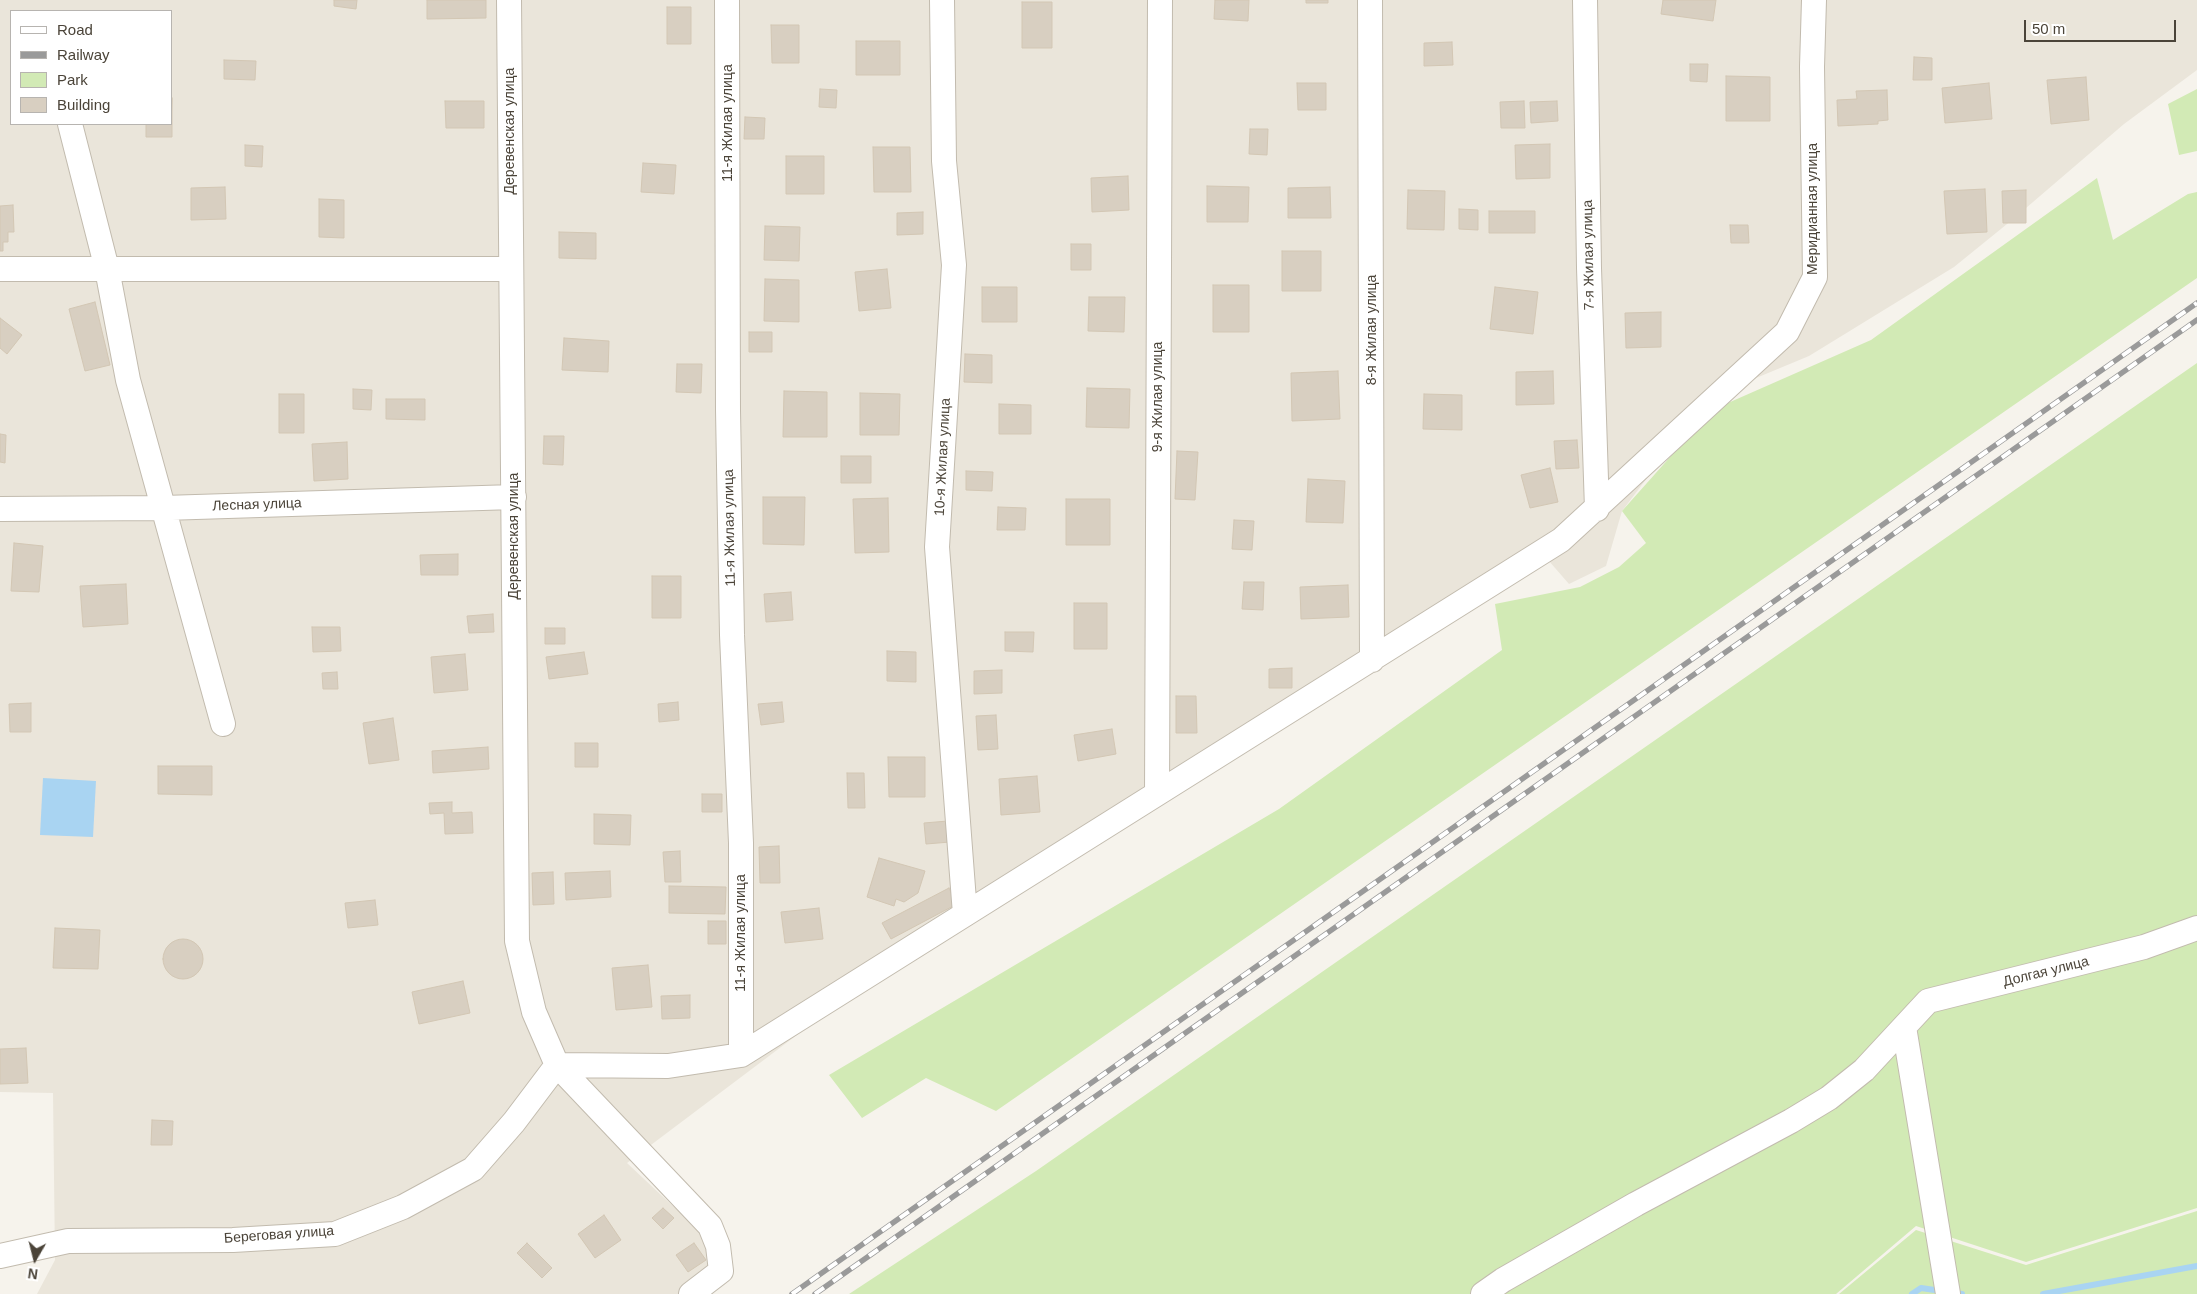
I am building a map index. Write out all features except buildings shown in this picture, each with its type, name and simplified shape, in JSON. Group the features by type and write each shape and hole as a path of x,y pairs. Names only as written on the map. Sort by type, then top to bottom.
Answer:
{"street":[{"name":"Деревенская улица","path":"509,0 517,941 534,1012 557,1065"},
{"name":"11-я Жилая улица","path":"727,0 728,419 732,635 741,843 741,1055"},
{"name":"10-я Жилая улица","path":"942,0 944,161 954,265 937,548 965,914"},
{"name":"9-я Жилая улица","path":"1157,793 1160,0"},
{"name":"8-я Жилая улица","path":"1370,0 1372,660"},
{"name":"7-я Жилая улица","path":"1585,0 1589,268 1597,509"},
{"name":"Меридианная улица","path":"741,1055 1561,540 1597,509 1787,332 1815,277 1812,67 1814,0"},
{"path":"70,125 107,269 128,380 223,724"},
{"path":"0,269 511,269"},
{"name":"Лесная улица","path":"0,509 164,508 514,497"},
{"name":"Долгая улица","path":"1483,1294 1503,1280 1636,1204 1829,1098 1864,1070 1928,1001 2144,947 2197,928"},
{"path":"1904,1028 1948,1294"},
{"path":"557,1065 668,1066 741,1055"},
{"path":"557,1065 710,1226 718,1246 721,1271 691,1294"},
{"name":"Береговая улица","path":"0,1256 68,1240 233,1240 335,1234 403,1208 473,1169 514,1122 557,1065"}],"shaded area":[{"path":"0,0 2197,0 2197,70 2124,124 1954,267 1809,356 1708,398 1622,511 1606,566 1569,584 1535,545 862,986 627,1163 710,1241 710,1276 684,1294 37,1294 55,1260 53,1093 0,1092"}],"green space":[{"path":"2197,89 2197,151 2179,155 2168,104"},
{"path":"2097,178 2113,240 2188,194 2197,192 2197,278 996,1111 926,1078 862,1118 829,1075 1279,809 1502,650 1495,604 1580,587 1619,567 1646,543 1622,511 1712,410 1871,340"},
{"path":"2197,363 2197,1208 2026,1262 1916,1226 1836,1294 849,1294 1036,1171"},
{"path":"2197,1211 2197,1294 1839,1294 1916,1230 2026,1265"}],"water":[{"path":"43,778 96,781 93,837 40,835"}],"waterway":[{"path":"2043,1294 2197,1266"},
{"path":"1912,1294 1921,1288 1962,1294"}],"railway":[{"path":"792,1294 2197,303"},
{"path":"815,1294 2197,320"}]}
